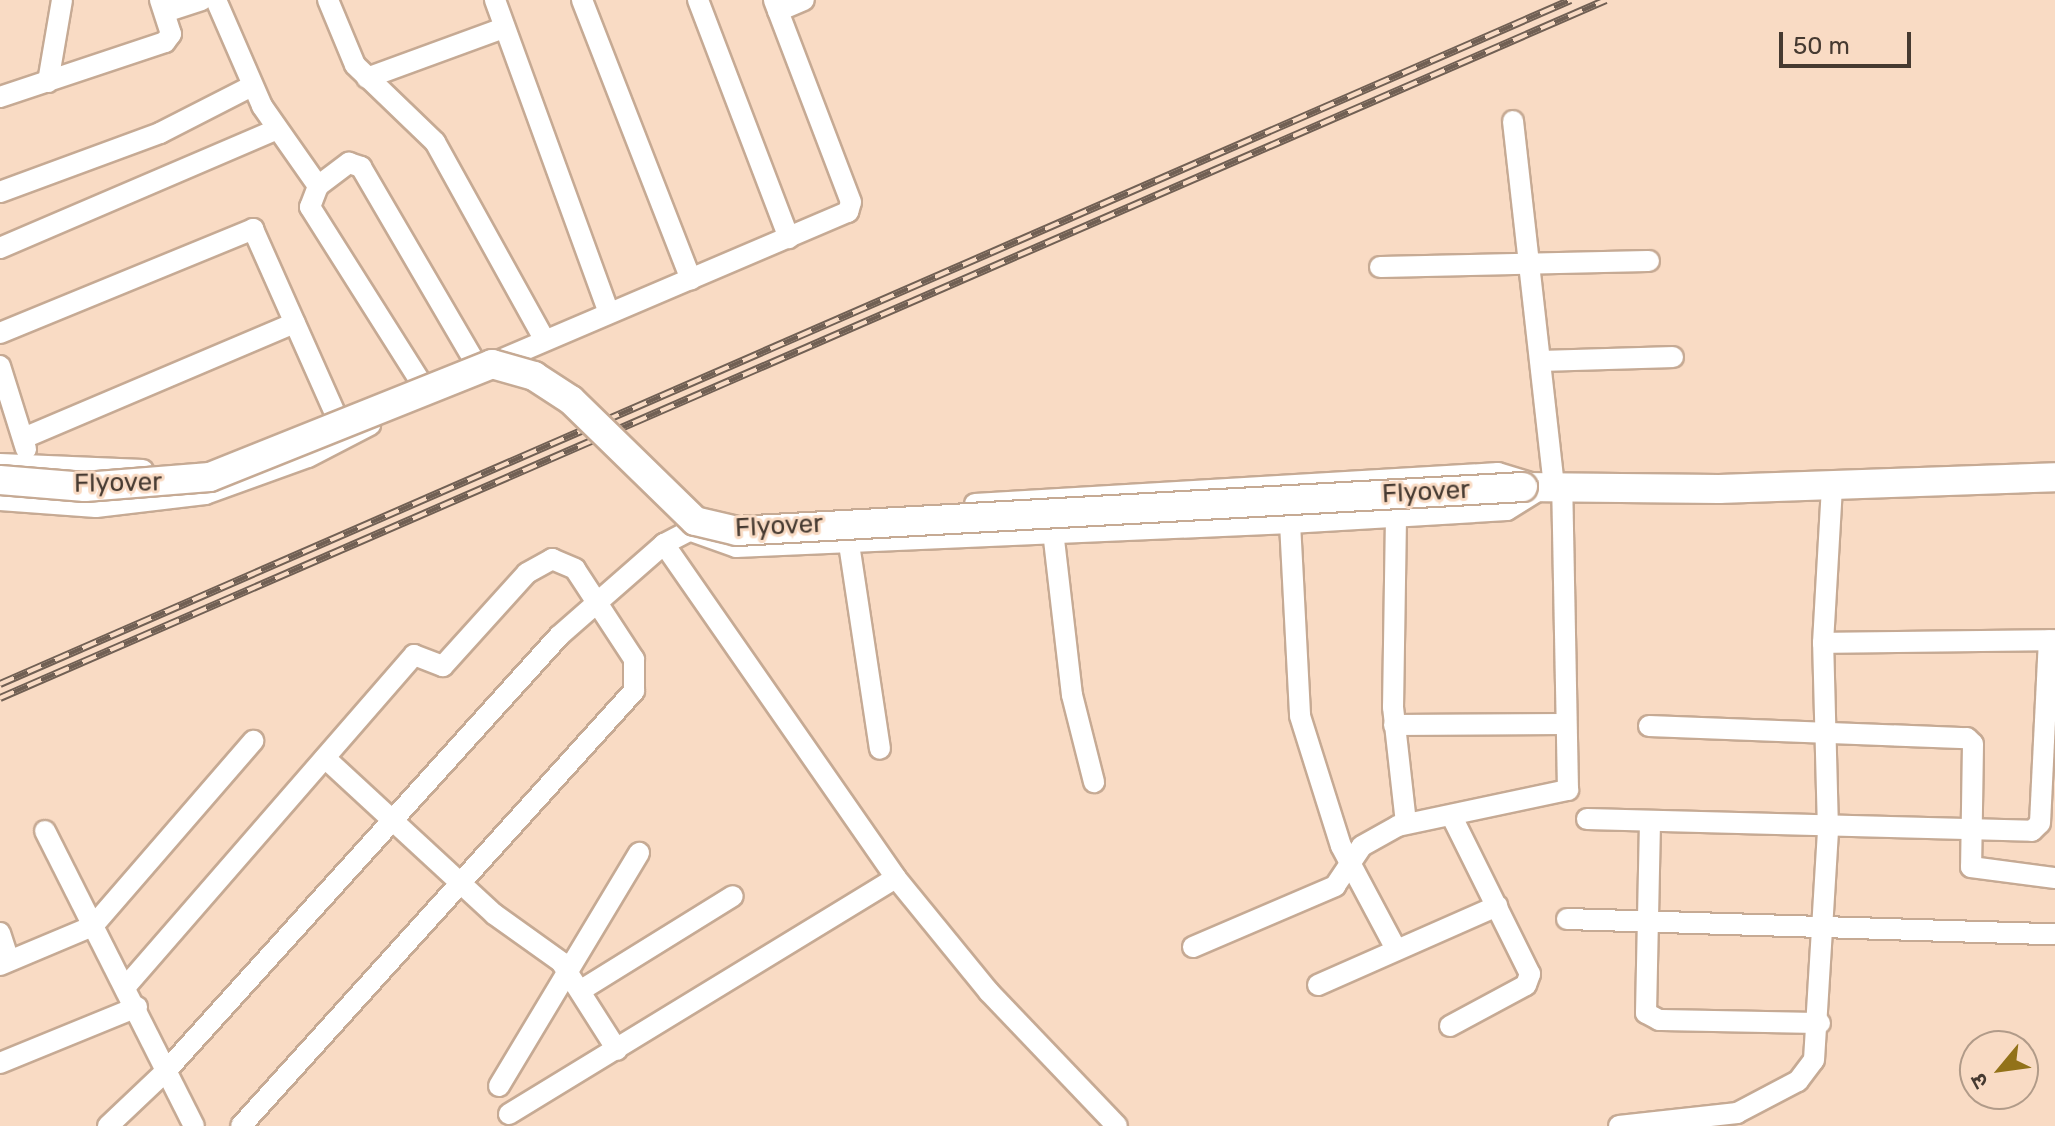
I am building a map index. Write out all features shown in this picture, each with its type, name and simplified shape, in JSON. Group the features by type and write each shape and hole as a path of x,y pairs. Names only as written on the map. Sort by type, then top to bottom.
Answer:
{"main road":[{"name":"Flyover","path":"0,480 100,486 210,477 492,364 534,376 571,400 695,521 737,531 1546,487 1639,486"},
{"path":"1639,486 1719,472 2055,458"},
{"path":"1639,486 1832,486 2055,477"}],"street":[{"path":"48,82 62,0"},
{"path":"0,97 165,42 171,34 162,6 201,0"},
{"path":"216,0 252,86 277,129 318,186"},
{"path":"328,0 342,42 367,78 428,133 544,339"},
{"path":"495,0 501,29 609,313"},
{"path":"582,0 691,279"},
{"path":"698,0 789,238"},
{"path":"0,500 96,507 205,494 308,457 509,354 842,217 851,202 776,5 804,0"},
{"path":"367,78 501,29"},
{"path":"0,192 160,133 252,86"},
{"path":"1193,947 1335,886 1351,867 1362,846 1406,823 1452,817 1564,794 1564,724 1546,487 1542,361 1513,121"},
{"path":"0,248 277,129"},
{"path":"420,381 310,207 318,186 359,164 473,359"},
{"path":"0,333 250,229 337,418"},
{"path":"1380,267 1649,261"},
{"path":"26,437 295,323"},
{"path":"0,464 202,469 337,418 473,359 509,354"},
{"path":"1542,361 1673,357"},
{"path":"0,366 26,437 27,465"},
{"path":"108,1126 166,1071 391,820 596,599 686,529 725,518 1498,473 1546,487"},
{"path":"1619,1126 1713,1119 1776,1095 1808,1073 1820,1023 1824,927 1828,822 1823,643 1832,486"},
{"path":"686,529 736,547 1290,523 1519,508 1546,487"},
{"path":"1396,517 1394,725 1406,823"},
{"path":"1290,523 1296,698 1351,867 1396,949"},
{"path":"1053,531 1072,695 1094,782"},
{"path":"664,544 896,878 989,992 1117,1126"},
{"path":"849,544 880,749"},
{"path":"128,984 414,655 446,664 537,565 563,559 596,599 634,659 634,691 241,1126"},
{"path":"1587,819 1828,822 2028,832 2040,823 2052,640 1823,643"},
{"path":"1394,725 1564,724"},
{"path":"1649,726 1967,738 1973,750 1967,830 1976,872 2055,878"},
{"path":"0,933 4,963 93,926 253,741"},
{"path":"325,758 460,883 569,969 617,1050"},
{"path":"1450,1026 1530,979 1452,817"},
{"path":"1650,822 1643,992 1651,1017 1820,1023"},
{"path":"45,831 93,926 128,984 194,1126"},
{"path":"499,1086 639,853"},
{"path":"509,1114 896,878"},
{"path":"583,989 733,896"},
{"path":"1318,985 1497,906"},
{"path":"1567,919 1648,926 1824,927 2055,934"},
{"path":"0,1063 137,1007"}],"railway":[{"path":"0,684 1571,0"},
{"path":"0,698 1606,0"}]}
